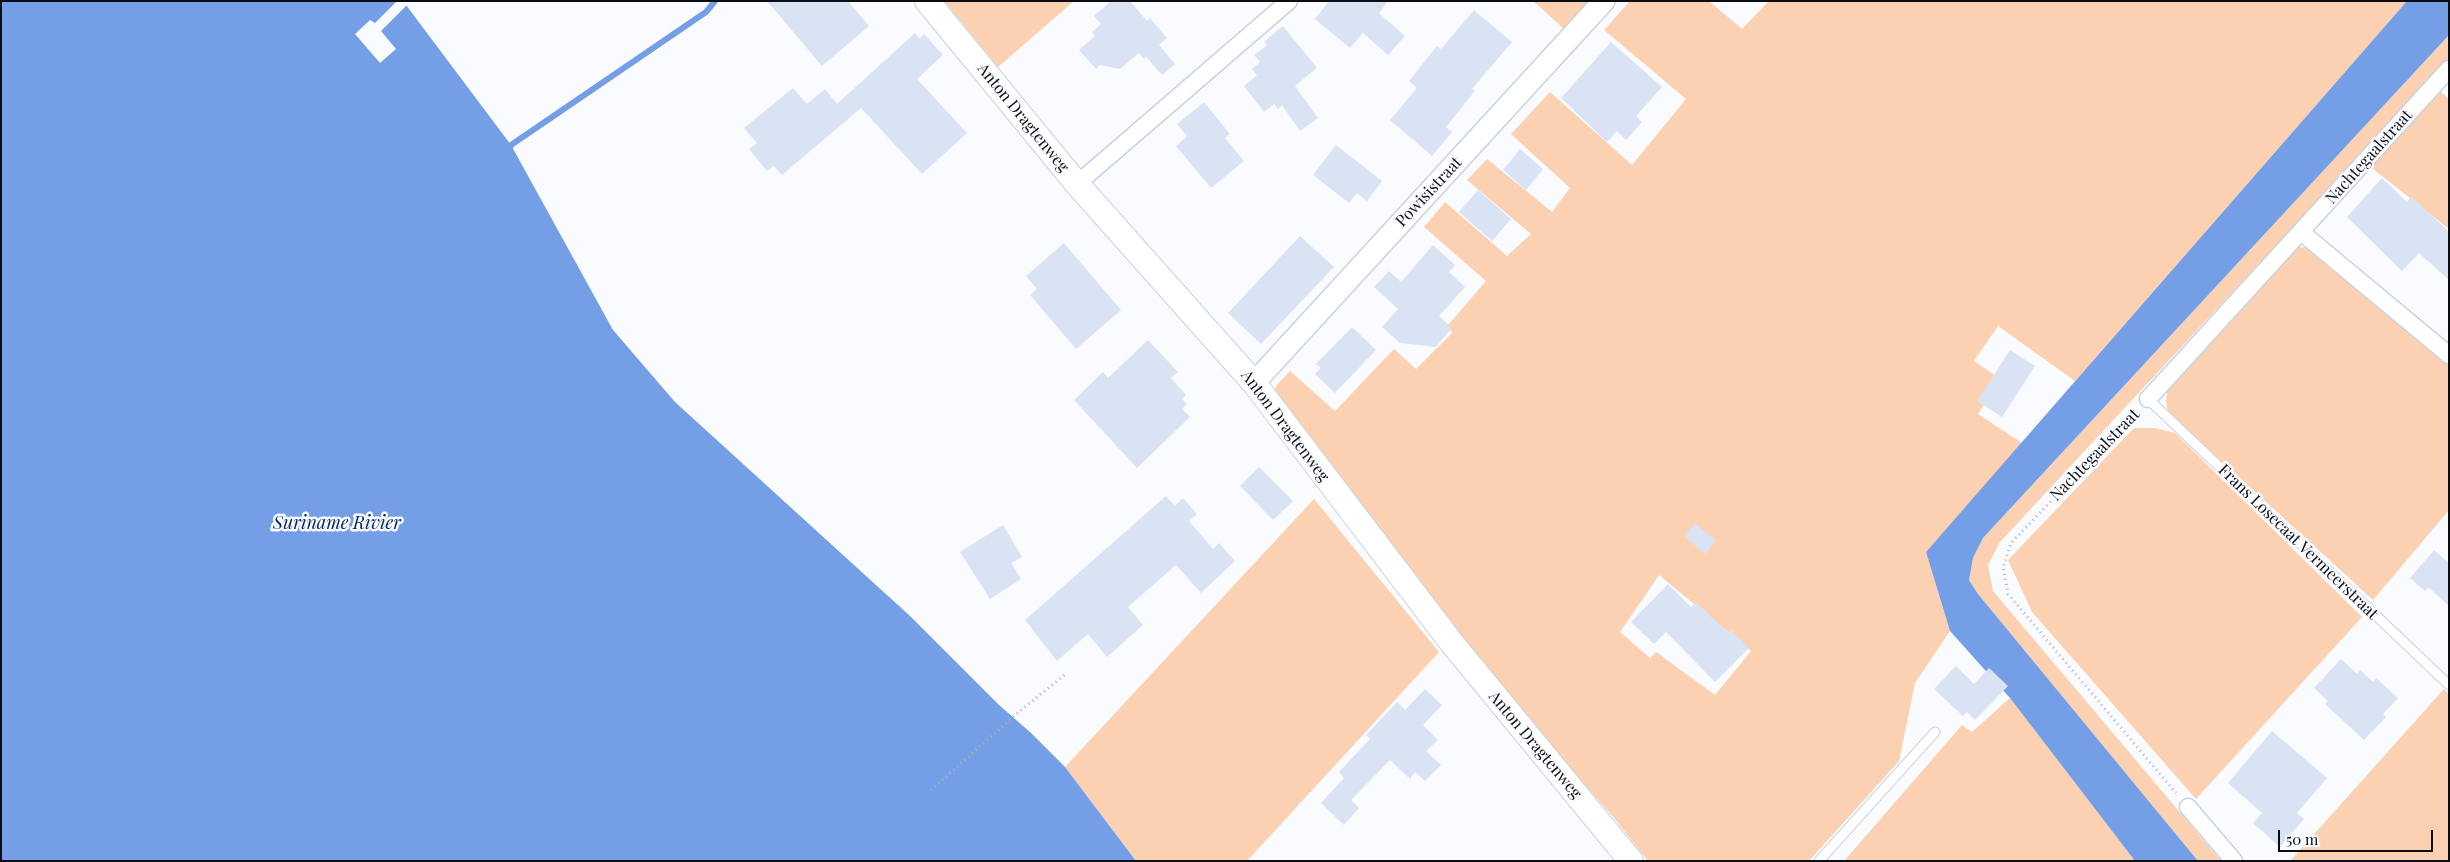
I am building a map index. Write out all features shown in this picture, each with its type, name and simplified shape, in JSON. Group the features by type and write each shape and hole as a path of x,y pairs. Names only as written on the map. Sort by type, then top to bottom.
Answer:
{"main road":[{"name":"Anton Dragtenweg","path":"927,1 1077,184 1254,383 1450,642 1631,861"}],"street":[{"path":"1077,184 1289,1"},
{"name":"Powisistraat","path":"1254,383 1604,1"},
{"name":"Nachtegaalstraat","path":"2148,399 2449,69"},
{"path":"2301,232 2449,355"},
{"path":"2188,807 2234,861"}],"lane":[{"name":"Frans Losecaat Vermeerstraat","path":"2148,399 2449,685"},
{"path":"1819,861 1935,732"}],"path":[{"name":"Nachtegaalstraat","path":"2148,399 2011,543 2003,567 2008,594 2188,807"},
{"path":"931,790 1014,716 1067,673"}],"shaded area":[{"path":"944,1 1074,1 998,67"},
{"path":"1533,1 1605,1 1573,37"},
{"path":"1630,1 1709,1 1742,29 1769,1 2407,1 2075,381 1998,326 1974,361 2000,379 1978,414 2022,443 1926,552 1950,631 1915,683 1899,761 1809,861 1648,861 1614,818 1545,739 1273,401 1276,386 1290,371 1335,411 1394,349 1416,369 1452,333 1448,325 1486,281 1424,227 1445,202 1507,256 1531,234 1467,180 1487,159 1552,212 1570,188 1511,134 1550,92 1632,165 1686,99 1604,30","holes":["1659,575 1751,651 1715,695 1656,652 1650,658 1620,632"]},
{"path":"2449,35 2449,59 2000,542 1988,565 1993,591 2221,861 2198,861 1978,594 1969,580 1973,558 1983,538"},
{"path":"2436,88 2449,99 2449,229 2368,165"},
{"path":"2298,247 2309,248 2449,360 2449,510 2373,600 2168,412 2166,402 2167,391 2179,375"},
{"path":"2134,428 2155,428 2175,433 2362,617 2196,799 2032,612 2008,560"},
{"path":"1314,499 1439,652 1247,861 1136,861 1065,767"},
{"path":"2444,689 2449,694 2449,861 2290,861"},
{"path":"2010,698 2135,861 1844,861 1962,725 1972,732"}],"water":[{"name":"Suriname Rivier","path":"1,1 403,1 511,145 613,330 675,402 910,616 999,705 1031,733 1065,767 1136,861 1,861"},
{"path":"2407,1 2449,1 2449,35 1983,538 1973,558 1969,580 1978,594 2198,861 2135,861 2010,698 1950,631 1926,552"}],"pier":[{"path":"397,1 409,3 381,31 396,49 380,63 355,34 370,20 375,23"}],"building":[{"path":"767,1 848,1 869,26 822,66"},
{"path":"1111,1 1130,1 1147,21 1150,18 1167,38 1159,45 1175,64 1162,75 1146,57 1144,59 1139,53 1120,69 1100,65 1096,69 1079,50 1095,36 1092,32 1101,24 1094,16"},
{"path":"1329,1 1388,1 1379,13 1405,36 1388,55 1363,33 1350,48 1315,19"},
{"path":"1474,10 1512,42 1472,89 1475,91 1446,127 1452,132 1432,156 1390,120 1417,88 1409,81 1437,46 1441,49"},
{"path":"1283,26 1317,68 1295,86 1318,118 1300,131 1282,105 1278,109 1274,104 1264,112 1244,86 1257,75 1252,69 1260,62 1254,55 1267,45 1264,42"},
{"path":"915,33 919,39 924,34 943,55 917,79 967,133 922,174 861,108 782,175 774,166 767,171 749,149 757,143 744,128 793,88 807,104 825,89 837,104"},
{"path":"1611,42 1662,87 1636,116 1642,122 1626,140 1617,131 1607,142 1561,98"},
{"path":"1204,102 1230,134 1225,138 1244,161 1211,188 1176,146 1187,136 1177,124"},
{"path":"1336,145 1382,181 1367,201 1357,193 1349,203 1313,175"},
{"path":"1520,149 1543,169 1526,190 1503,170"},
{"path":"2382,178 2407,202 2411,196 2449,232 2449,280 2419,253 2402,271 2347,217"},
{"path":"1478,190 1511,219 1492,241 1459,212"},
{"path":"1300,236 1334,267 1261,344 1228,313"},
{"path":"1064,243 1121,310 1076,349 1030,295 1037,289 1026,276"},
{"path":"1433,245 1455,265 1449,272 1465,287 1439,316 1452,328 1436,347 1400,343 1382,327 1398,309 1374,287 1389,271 1401,282"},
{"path":"1352,327 1376,350 1335,393 1315,374 1321,368 1316,364"},
{"path":"1148,340 1178,372 1171,378 1186,395 1182,399 1187,404 1182,409 1190,417 1137,468 1074,400 1103,372 1108,378"},
{"path":"2010,350 2035,366 2002,417 1977,401"},
{"path":"1259,467 1293,501 1273,520 1240,486"},
{"path":"1166,496 1175,506 1183,498 1197,514 1189,521 1213,549 1219,543 1235,561 1201,593 1176,565 1128,607 1143,625 1107,657 1088,634 1057,661 1025,620"},
{"path":"1695,523 1716,541 1705,554 1684,536"},
{"path":"1003,525 1022,557 1011,563 1021,579 990,599 960,552"},
{"path":"2434,550 2449,563 2449,606 2428,587 2425,591 2410,578"},
{"path":"1668,584 1691,607 1696,602 1728,633 1731,630 1749,648 1715,682 1666,632 1654,644 1631,622"},
{"path":"2341,659 2357,674 2360,670 2373,682 2376,678 2398,698 2383,714 2386,717 2364,740 2325,704 2328,701 2314,688"},
{"path":"1956,666 1974,684 1989,668 2008,686 1975,720 1967,712 1963,716 1934,689"},
{"path":"1425,689 1442,705 1423,725 1438,740 1426,751 1441,765 1425,781 1415,772 1410,779 1390,760 1351,800 1359,808 1344,825 1321,803 1344,778 1339,772 1370,739 1366,735 1397,702 1405,710"},
{"path":"2272,731 2327,778 2297,813 2304,819 2280,847 2253,823 2262,813 2228,783"}],"waterway":[{"path":"508,151 511,145 706,12 715,1"}]}
